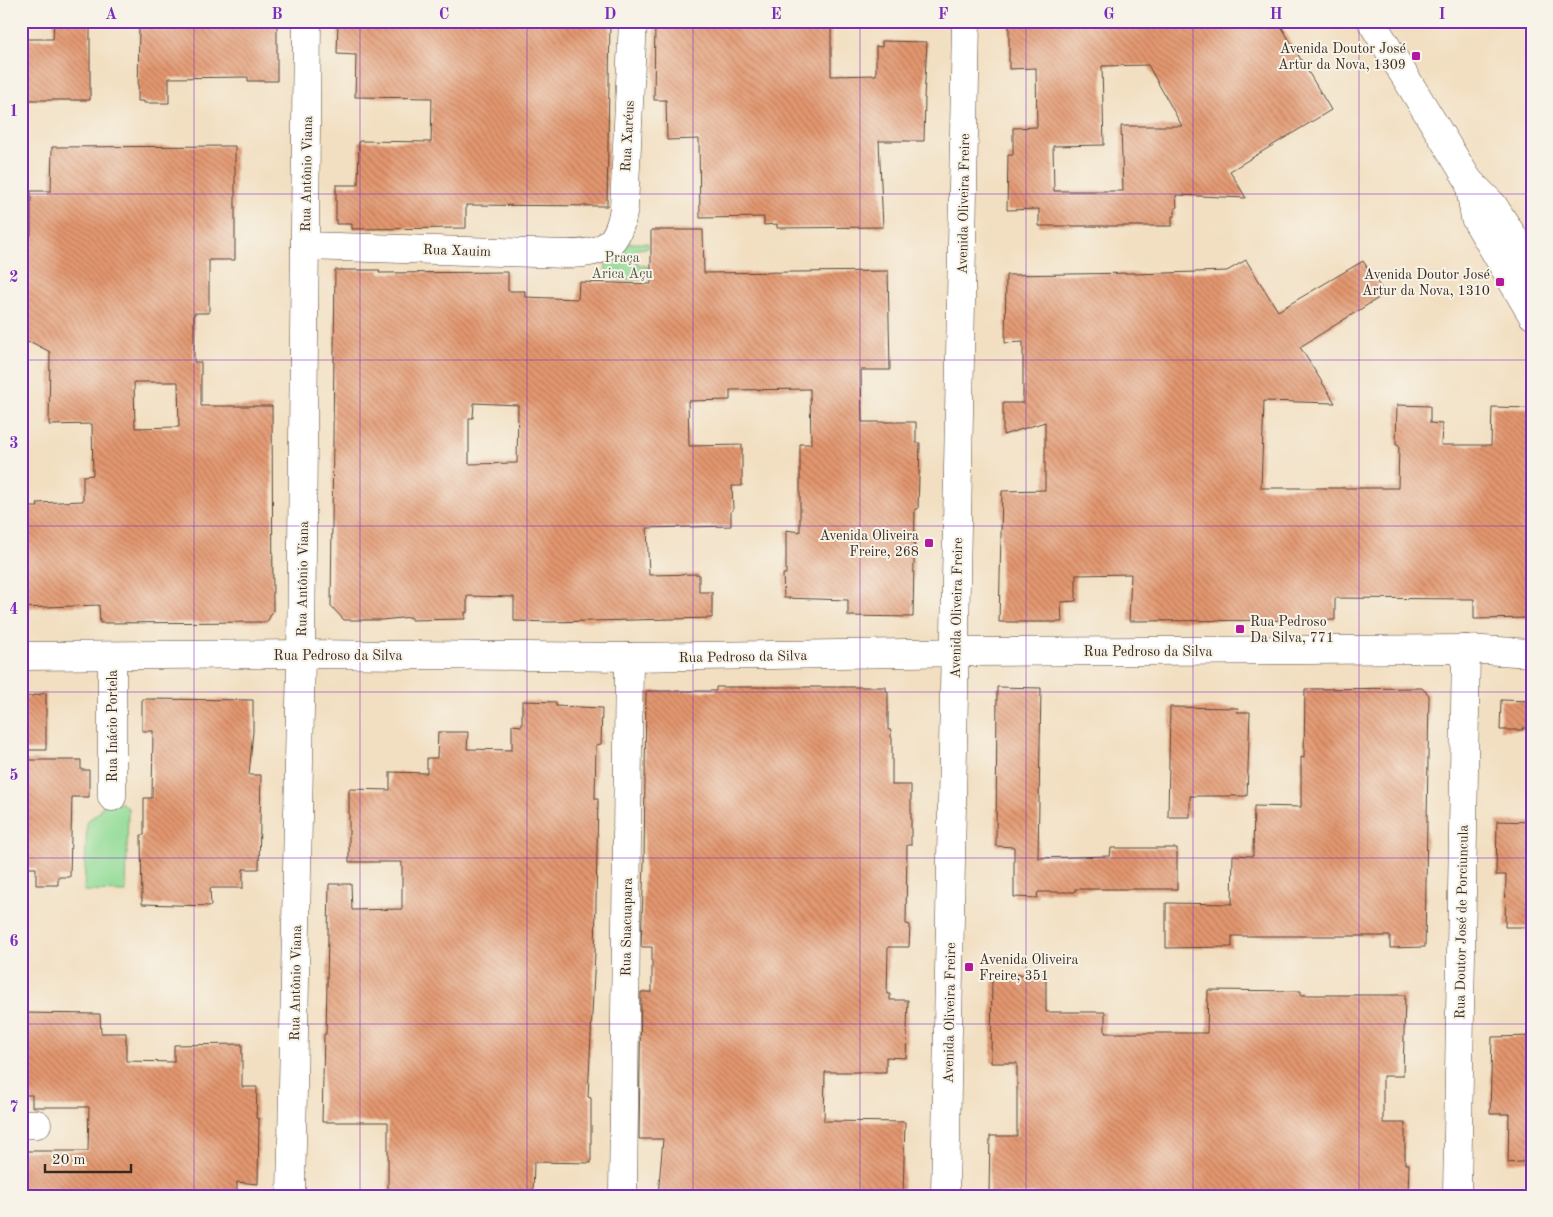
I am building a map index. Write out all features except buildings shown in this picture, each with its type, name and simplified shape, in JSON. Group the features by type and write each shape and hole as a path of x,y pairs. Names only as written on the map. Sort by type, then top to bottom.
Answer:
{"street":[{"name":"Rua Antônio Viana","path":"291,1196 301,654 308,21"},
{"name":"Rua Xaréus","path":"607,247 617,235 624,208 633,21"},
{"name":"Avenida Oliveira Freire","path":"945,1196 966,21"},
{"path":"1371,21 1469,181 1493,205 1532,266"},
{"path":"1469,181 1475,218 1532,315"},
{"name":"Rua Xauim","path":"305,246 567,254 595,252 607,247"},
{"name":"Rua Pedroso da Silva","path":"21,656 301,654 629,657 955,652 1466,649 1532,653"},
{"name":"Rua Doutor José de Porciuncula","path":"1457,1196 1466,649"},
{"name":"Rua Inácio Portela","path":"112,656 112,797"},
{"name":"Rua Suacuapara","path":"623,1196 629,657"}],"green space":[{"name":"Praça Arica Açu","path":"621,243 648,243 648,248 637,249 634,254 638,264 649,267 647,279 616,280 605,273 608,248"},
{"path":"122,803 128,808 126,892 84,891 87,821 97,814 103,805"}],"place":[{"name":"Avenida Doutor José Artur da Nova, 1309","path":"1416,56"},
{"name":"Avenida Doutor José Artur da Nova, 1310","path":"1500,282"},
{"name":"Avenida Oliveira Freire, 268","path":"929,543"},
{"name":"Rua Pedroso Da Silva, 771","path":"1240,629"},
{"name":"Avenida Oliveira Freire, 351","path":"969,967"}]}
